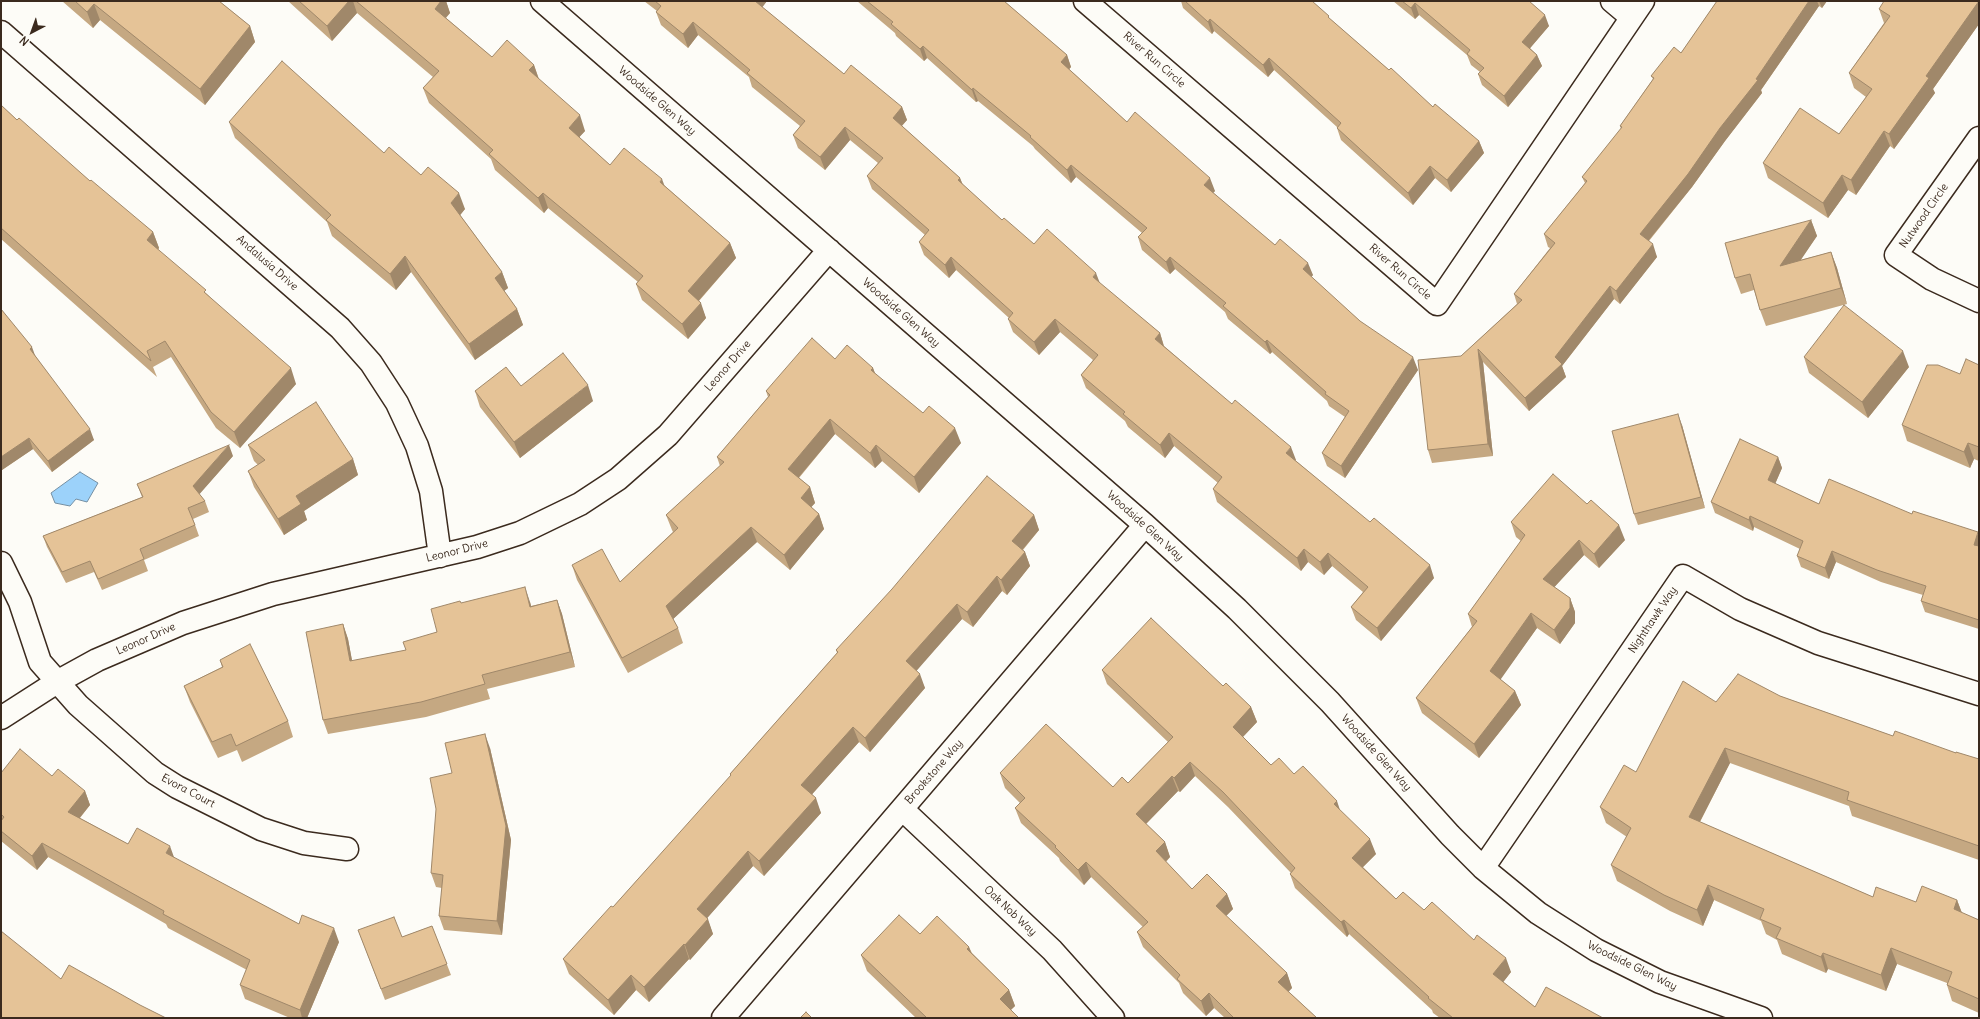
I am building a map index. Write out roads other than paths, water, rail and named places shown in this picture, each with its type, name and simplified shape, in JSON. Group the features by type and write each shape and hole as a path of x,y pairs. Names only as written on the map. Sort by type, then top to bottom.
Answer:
{"street":[{"name":"Woodside Glen Way","path":"542,1 1145,525 1237,609 1330,702 1450,835 1483,868 1538,913 1596,950 1660,982 1762,1018"},
{"name":"River Run Circle","path":"1085,1 1437,304 1637,9"},
{"path":"1612,1 1637,9"},
{"name":"Andalusia Drive","path":"1,32 340,328 371,363 397,403 417,446 431,491 440,556"},
{"name":"Nutwood Circle","path":"1979,138 1896,255 1932,279 1979,301"},
{"name":"Leonor Drive","path":"1,718 57,682 98,660 183,622 273,594 477,547 520,533 580,504 618,479 668,434 829,250"},
{"name":"Brookstone Way","path":"723,1018 1145,525"},
{"name":"Evora Court","path":"1,563 20,602 40,662 78,705 149,768 177,787 261,829 304,843 347,849"},
{"name":"Nighthawk Way","path":"1483,868 1683,576 1740,609 1818,643 1979,694"},
{"name":"Oak Nob Way","path":"902,809 1052,950 1113,1018"}],"water":[{"path":"80,472 98,483 87,502 76,499 70,506 55,503 51,493"}]}
